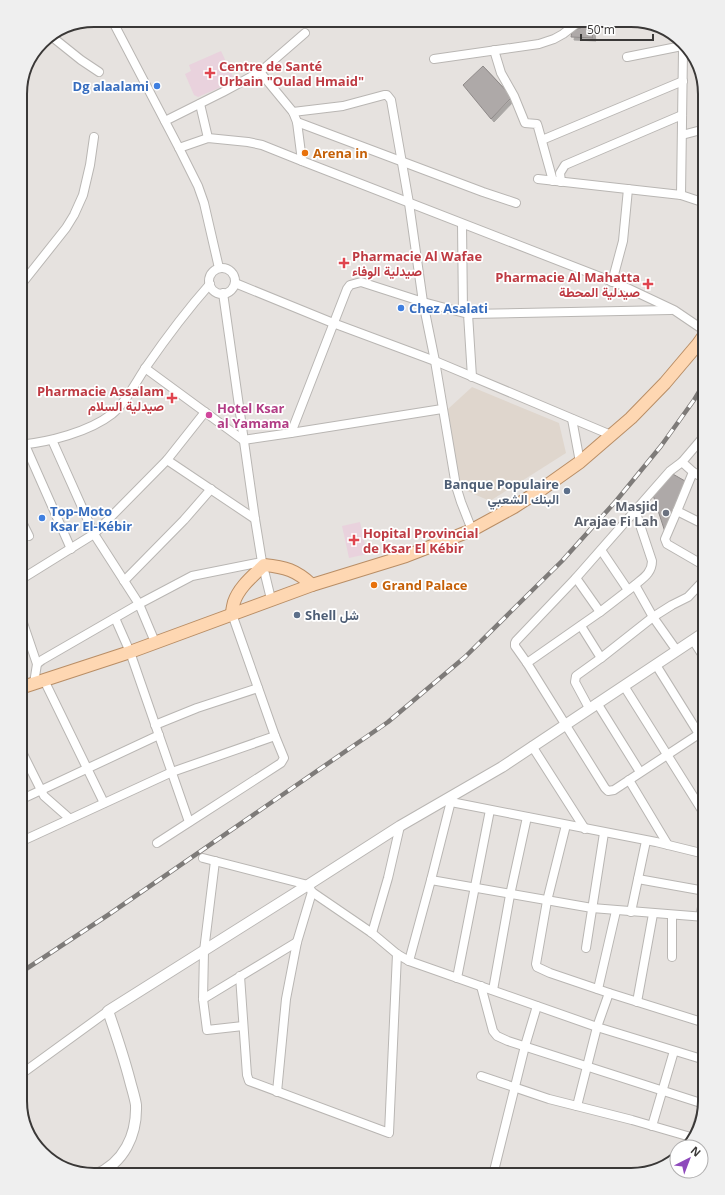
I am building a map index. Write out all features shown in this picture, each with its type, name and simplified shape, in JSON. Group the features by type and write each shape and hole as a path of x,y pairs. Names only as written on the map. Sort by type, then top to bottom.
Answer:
{"main road":[{"path":"27,686 130,652 271,599 406,556 472,530 514,507 580,462 631,418 665,383 698,344"},
{"path":"232,614 234,601 245,583 263,564 283,568 304,576 312,585"}],"street":[{"path":"116,27 198,186 204,203 219,268"},
{"path":"434,59 538,44 554,39 566,27"},
{"path":"165,121 260,72 305,33"},
{"path":"55,39 99,72"},
{"path":"627,57 677,46"},
{"path":"494,50 501,73 514,96 520,114 525,123 537,124 557,181"},
{"path":"681,195 683,52"},
{"path":"260,72 293,112 297,122 302,161"},
{"path":"542,140 683,80"},
{"path":"293,112 343,106 381,95 387,95 391,100 409,203 423,302 458,494 472,530"},
{"path":"200,104 208,138"},
{"path":"557,181 565,165 682,115"},
{"path":"297,122 516,203"},
{"path":"682,135 698,131"},
{"path":"27,277 66,228 74,215 83,195 90,165 94,136"},
{"path":"179,148 208,138 248,142 262,146 612,282 674,310 698,326"},
{"path":"538,179 681,195 698,201"},
{"path":"612,282 624,241 628,189"},
{"path":"462,224 465,313 472,377"},
{"path":"219,268 231,271 234,275 235,283 233,288 223,294 215,291 210,284 211,274 219,268"},
{"path":"291,433 347,289 356,283 361,282 423,302 465,313 674,310"},
{"path":"235,283 333,323 434,361 611,435"},
{"path":"27,444 52,440 88,428 114,413 130,393 166,338 210,284"},
{"path":"223,294 255,519 271,599"},
{"path":"145,368 243,440 442,408"},
{"path":"27,576 94,534 167,460 205,412"},
{"path":"572,419 580,462"},
{"path":"52,440 94,534 139,604 155,642"},
{"path":"698,444 682,462 670,471 576,578 515,643 515,646 605,788 608,790 614,790 698,735"},
{"path":"27,456 70,549"},
{"path":"167,460 255,519"},
{"path":"682,462 698,475"},
{"path":"693,472 665,539 667,544 698,562"},
{"path":"124,581 184,520 211,489"},
{"path":"527,663 600,612 650,570 652,561 636,510"},
{"path":"677,511 698,522"},
{"path":"27,532 29,536"},
{"path":"601,550 654,617 677,651"},
{"path":"37,664 48,655 192,576 263,564"},
{"path":"576,578 600,612"},
{"path":"640,772 575,682 575,679 579,674 654,617 672,605 688,597 698,586"},
{"path":"157,843 282,764 284,758 232,614"},
{"path":"115,618 130,652 189,822"},
{"path":"581,626 601,658"},
{"path":"27,635 37,664 39,682 104,803"},
{"path":"27,1070 108,1011 204,951 310,888 400,826 451,799 502,767 698,637"},
{"path":"693,640 698,648"},
{"path":"656,665 698,726"},
{"path":"624,686 698,803"},
{"path":"155,725 197,708 258,688"},
{"path":"27,796 159,736"},
{"path":"27,839 172,772 275,736"},
{"path":"532,746 585,829"},
{"path":"27,763 44,796 69,818"},
{"path":"629,780 668,845"},
{"path":"451,799 490,810 698,852"},
{"path":"409,961 451,799"},
{"path":"457,978 490,810"},
{"path":"493,990 510,895 527,817"},
{"path":"566,825 547,901 536,966 550,973 609,993 698,1021"},
{"path":"372,932 388,878 400,826"},
{"path":"586,948 604,832"},
{"path":"631,912 646,841"},
{"path":"203,858 310,888 372,932 397,954 409,961 597,1027 698,1058"},
{"path":"215,861 204,951 203,999 207,1030 244,1026"},
{"path":"638,879 698,891"},
{"path":"431,880 510,895 592,908 698,917"},
{"path":"277,1092 286,999 297,942 310,888"},
{"path":"598,989 616,911"},
{"path":"637,1002 653,914"},
{"path":"672,915 672,958"},
{"path":"203,999 297,942"},
{"path":"240,976 249,1081 389,1133 397,954"},
{"path":"481,986 493,1031 497,1036 508,1041 698,1102"},
{"path":"577,1106 597,1027 609,993"},
{"path":"495,1168 514,1087 537,1006"},
{"path":"108,1011 125,1062 136,1104 135,1125 129,1146 108,1168"},
{"path":"652,1126 674,1052"},
{"path":"481,1076 548,1099 688,1136"}],"shaded area":[{"name":"Centre de Santé Urbain \"Oulad Hmaid\"","path":"221,51 235,81 198,97 194,95 185,74 191,71 189,65"},
{"path":"472,387 559,423 566,453 490,501 460,488 448,409"},
{"name":"Hopital Provincial de Ksar El Kébir","path":"360,522 367,554 349,558 342,526"}],"building":[{"path":"583,27 591,27 593,38 571,37 572,31"},
{"path":"483,66 512,97 491,119 463,85"},
{"name":"Masjid Arajae Fi Lah","path":"671,473 685,481 665,532 653,495"}],"railway":[{"path":"27,968 108,915 388,722 465,657 562,561 616,501 661,446 698,393"}],"place":[{"name":"Centre de Santé Urbain \"Oulad Hmaid\"","path":"210,73"},
{"name":"Dg alaalami","path":"157,86"},
{"name":"Arena in","path":"305,153"},
{"name":"Pharmacie Al Wafae صيدلية الوفاء","path":"344,263"},
{"name":"Pharmacie Al Mahatta صيدلية المحطة","path":"648,284"},
{"name":"Chez Asalati","path":"401,308"},
{"name":"Pharmacie Assalam صيدلية السلام","path":"172,398"},
{"name":"Hotel Ksar al Yamama","path":"209,415"},
{"name":"Banque Populaire البنك الشعبي","path":"567,491"},
{"name":"Masjid Arajae Fi Lah","path":"666,513"},
{"name":"Top-Moto Ksar El-Kébir","path":"42,518"},
{"name":"Hopital Provincial de Ksar El Kébir","path":"354,540"},
{"name":"Grand Palace","path":"374,585"},
{"name":"Shell شل","path":"297,615"}]}
